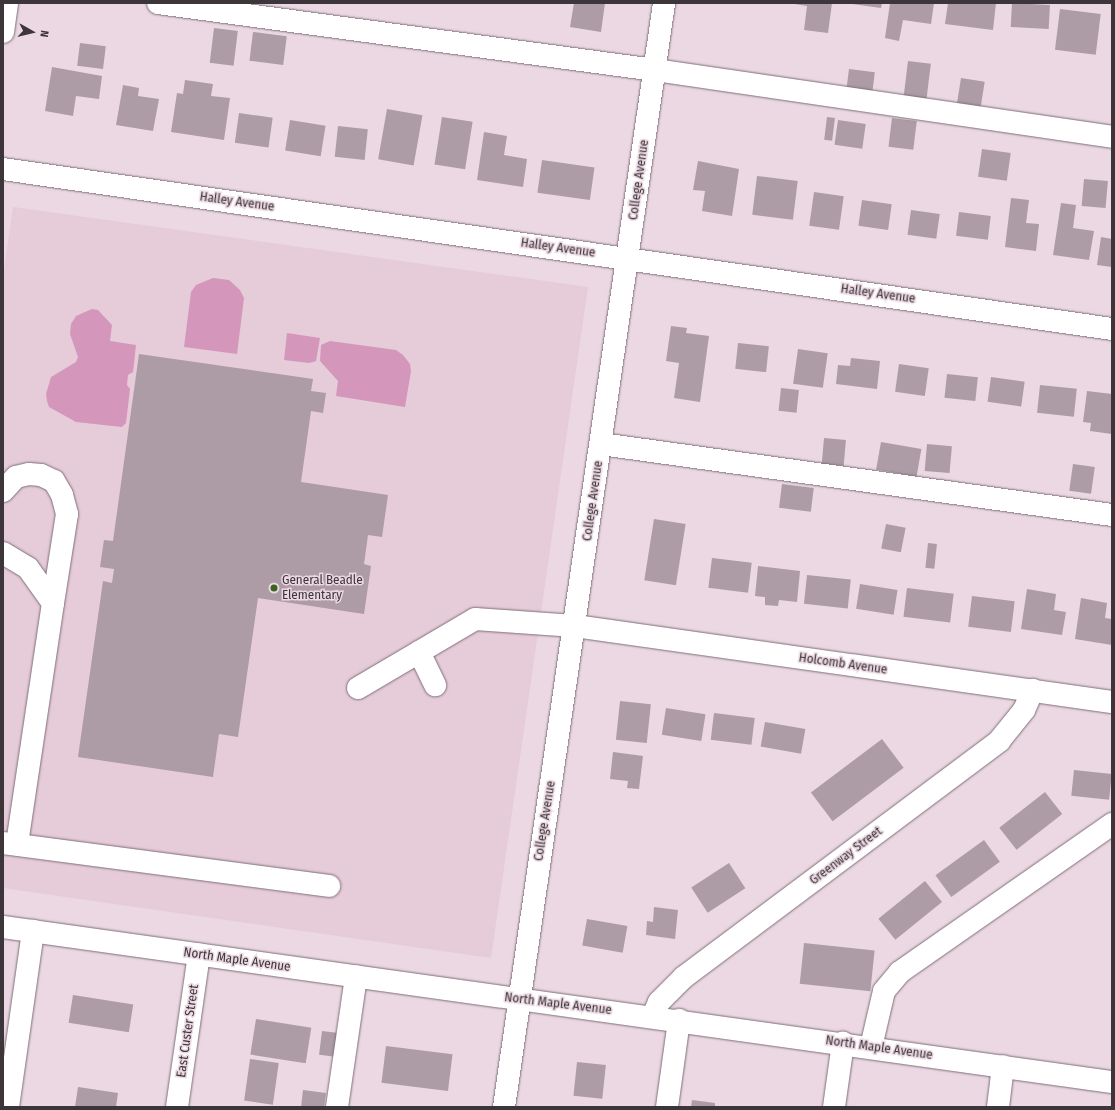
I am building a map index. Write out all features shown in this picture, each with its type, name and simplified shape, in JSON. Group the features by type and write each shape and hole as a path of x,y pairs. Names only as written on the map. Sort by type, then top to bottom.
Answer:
{"street":[{"path":"3,32 7,3"},
{"path":"158,3 655,70 1112,137"},
{"name":"College Avenue","path":"504,1107 629,258 664,3"},
{"name":"Halley Avenue","path":"3,168 1112,329"},
{"path":"601,444 1112,515"},
{"path":"3,491 16,477 35,474 54,481 62,495 67,514 53,602 10,843 330,886"},
{"path":"3,553 28,568 53,602"},
{"name":"Holcomb Avenue","path":"358,688 475,619 575,626 1112,702"},
{"path":"419,652 435,685"},
{"name":"Greenway Street","path":"653,1016 659,1002 669,989 684,977 999,741 1024,710 1033,690"},
{"path":"871,1047 884,991 900,972 1112,824"},
{"name":"North Maple Avenue","path":"3,927 653,1016 1112,1082"},
{"path":"8,1107 33,931"},
{"name":"East Custer Street","path":"177,1107 199,955"},
{"path":"337,1107 356,976"},
{"path":"667,1107 679,1020"},
{"path":"834,1107 843,1043"},
{"path":"998,1107 1003,1066"}],"shaded area":[{"name":"General Beadle Elementary","path":"13,207 588,287 491,958 3,888 3,276"},
{"path":"213,278 229,280 240,290 244,298 237,354 184,347 191,292 196,285"},
{"path":"92,309 98,310 112,325 110,341 136,345 133,372 128,375 127,385 130,389 126,423 122,427 76,422 49,407 47,401 46,394 51,377 76,362 78,357 70,334 71,324 76,316"},
{"path":"287,333 320,338 316,361 309,363 284,360"},
{"path":"330,341 396,350 403,355 410,364 411,371 405,407 336,396 338,381 320,361 321,345"}],"building":[{"path":"574,3 605,3 601,32 570,27"},
{"path":"788,3 832,3 828,33 804,30 807,6"},
{"path":"845,3 882,3 881,8"},
{"path":"890,3 934,3 931,24 903,20 899,41 885,38"},
{"path":"948,3 996,3 993,30 945,24"},
{"path":"1012,3 1050,5 1049,29 1011,27"},
{"path":"1060,9 1101,14 1096,55 1055,50"},
{"path":"214,28 238,31 234,66 210,63"},
{"path":"253,32 287,36 283,65 249,61"},
{"path":"80,43 106,46 103,69 77,66"},
{"path":"908,61 931,64 926,100 904,97"},
{"path":"52,67 102,76 99,99 76,96 73,116 45,111"},
{"path":"849,69 875,72 872,93 846,90"},
{"path":"961,78 985,82 981,107 957,104"},
{"path":"185,80 213,84 211,96 230,98 224,140 171,132 177,93 183,94"},
{"path":"123,85 139,88 138,96 159,99 153,131 116,125"},
{"path":"387,109 422,115 414,165 378,159"},
{"path":"239,113 273,118 268,147 235,143"},
{"path":"442,117 473,122 465,169 434,164"},
{"path":"827,117 835,118 832,141 824,140"},
{"path":"892,118 917,121 913,150 888,147"},
{"path":"290,120 326,126 321,156 285,151"},
{"path":"838,120 866,124 862,149 835,145"},
{"path":"338,126 368,129 365,160 335,157"},
{"path":"484,132 507,136 504,155 527,159 523,187 477,180"},
{"path":"982,149 1011,153 1007,181 978,177"},
{"path":"542,160 594,167 590,200 537,193"},
{"path":"698,161 739,169 732,216 702,211 705,191 693,190"},
{"path":"757,176 798,181 793,220 752,215"},
{"path":"1084,179 1108,181 1106,208 1082,206"},
{"path":"814,192 844,196 839,230 809,226"},
{"path":"1011,198 1029,200 1026,223 1039,224 1036,251 1005,247"},
{"path":"862,200 892,204 888,230 858,226"},
{"path":"1061,203 1076,205 1073,228 1094,231 1089,260 1053,255"},
{"path":"911,210 940,214 936,239 908,235"},
{"path":"959,212 991,216 988,240 956,236"},
{"path":"1101,237 1112,239 1112,267 1097,265"},
{"path":"671,326 687,328 686,333 709,336 700,402 674,398 679,363 666,361"},
{"path":"738,343 769,346 766,372 735,369"},
{"path":"798,349 828,353 823,388 793,384"},
{"name":"General Beadle Elementary","path":"139,354 313,379 311,391 326,393 323,413 311,411 301,482 388,495 382,537 368,535 364,564 371,566 364,614 258,598 238,737 219,734 213,777 78,757 103,581 112,583 114,569 100,567 104,540 113,541"},
{"path":"851,358 880,361 877,389 836,384 838,365 850,366"},
{"path":"899,364 929,368 925,396 895,392"},
{"path":"947,374 978,377 975,401 944,398"},
{"path":"991,377 1025,382 1021,406 988,402"},
{"path":"1040,385 1077,389 1074,417 1037,413"},
{"path":"781,388 799,390 796,413 779,411"},
{"path":"1087,391 1112,394 1112,434 1090,431 1091,423 1083,422"},
{"path":"824,438 846,440 844,466 822,464"},
{"path":"881,442 921,449 917,477 876,470"},
{"path":"927,444 952,446 950,473 925,471"},
{"path":"1073,464 1095,467 1091,494 1069,491"},
{"path":"782,484 814,488 811,512 779,508"},
{"path":"654,519 686,524 676,585 644,580"},
{"path":"886,524 906,528 901,552 881,549"},
{"path":"928,543 937,544 934,569 925,568"},
{"path":"712,558 752,563 748,593 708,588"},
{"path":"758,566 800,571 797,602 779,600 778,606 765,605 765,597 755,596"},
{"path":"807,575 851,580 848,608 804,604"},
{"path":"860,584 898,590 894,615 856,609"},
{"path":"907,588 954,594 950,623 903,617"},
{"path":"1027,589 1056,594 1054,610 1066,612 1062,635 1021,629"},
{"path":"972,596 1015,601 1011,632 968,627"},
{"path":"1081,598 1107,603 1105,618 1112,619 1112,645 1075,639"},
{"path":"620,701 651,704 647,743 616,740"},
{"path":"666,708 706,714 701,741 662,735"},
{"path":"714,713 755,718 751,745 711,740"},
{"path":"765,722 805,729 801,754 761,747"},
{"path":"882,739 904,768 833,821 811,793"},
{"path":"613,752 643,756 639,789 627,788 628,781 610,779"},
{"path":"1074,770 1112,774 1109,800 1071,796"},
{"path":"1045,792 1062,814 1017,850 999,828"},
{"path":"984,840 1000,862 951,897 935,875"},
{"path":"729,863 745,888 708,913 691,888"},
{"path":"925,881 942,902 895,940 878,919"},
{"path":"654,907 678,910 675,939 646,935 647,921 653,922"},
{"path":"587,919 627,926 623,953 582,946"},
{"path":"804,943 875,950 870,991 800,984"},
{"path":"73,995 133,1005 129,1032 69,1023"},
{"path":"256,1019 311,1028 306,1063 250,1055"},
{"path":"322,1031 345,1034 342,1058 319,1055"},
{"path":"386,1046 453,1054 448,1091 381,1083"},
{"path":"250,1059 279,1063 273,1105 244,1101"},
{"path":"577,1062 606,1065 602,1099 573,1096"},
{"path":"78,1087 118,1093 116,1107 75,1107"},
{"path":"303,1090 326,1093 324,1107 301,1107"},
{"path":"692,1100 715,1103 715,1107 691,1107"}],"place":[{"name":"General Beadle Elementary","path":"274,588"}]}
